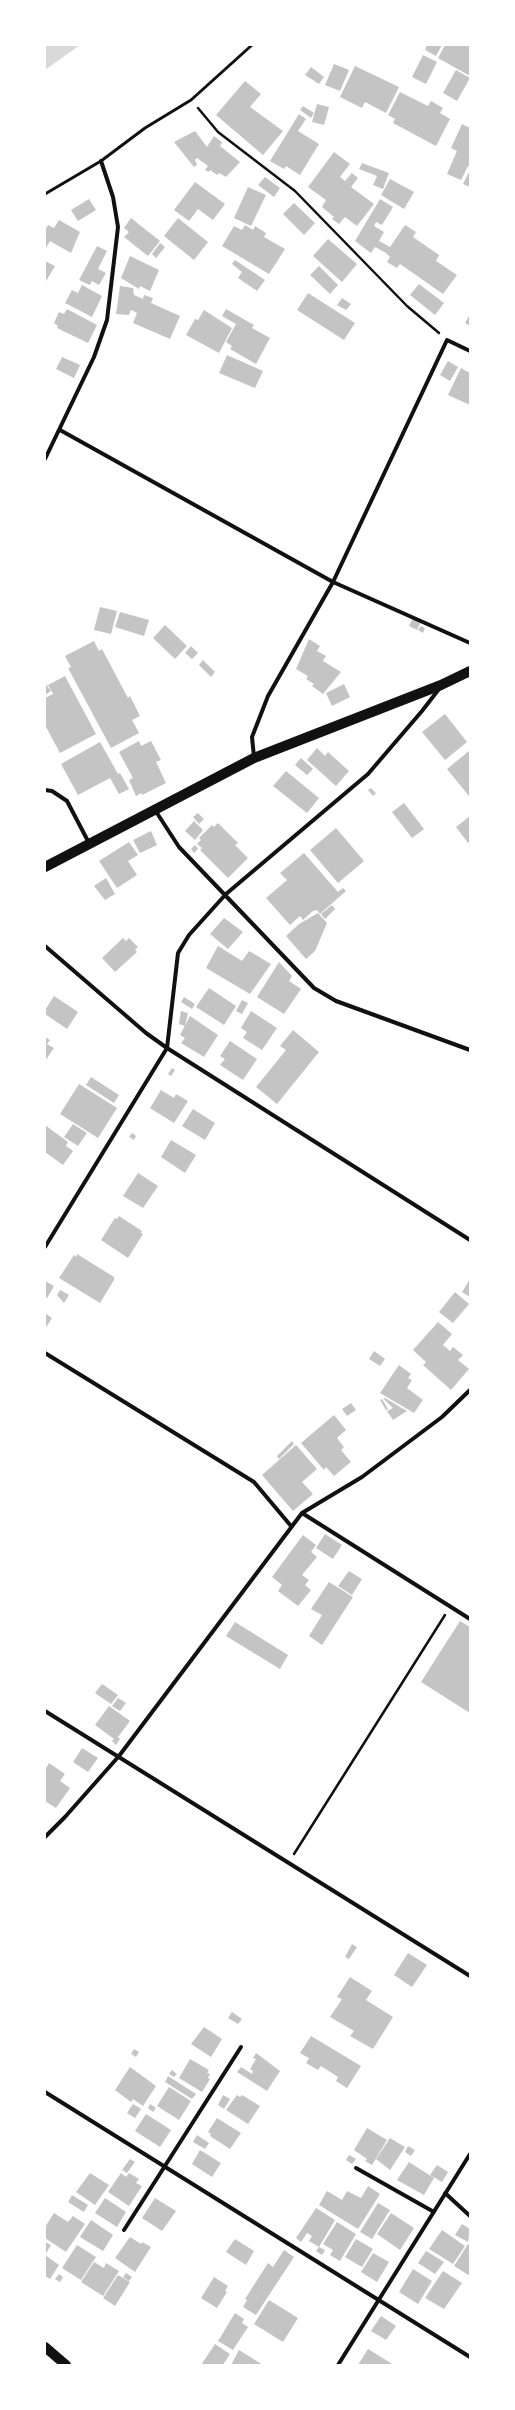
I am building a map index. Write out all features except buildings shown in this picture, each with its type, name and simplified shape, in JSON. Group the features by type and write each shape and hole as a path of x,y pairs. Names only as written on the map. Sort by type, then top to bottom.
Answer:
{"main road":[{"path":"45,867 254,758 441,685 470,670"},
{"path":"45,2347 66,2365"}],"street":[{"path":"45,459 94,357 107,320 118,227 113,197 101,161"},
{"path":"254,758 252,737 268,696 333,582 447,340 470,351"},
{"path":"60,430 333,582 470,643"},
{"path":"45,1247 167,1048 178,954 190,935 226,894 368,774 422,711 441,685"},
{"path":"45,790 52,791 67,801 89,843"},
{"path":"154,809 180,847 314,988 336,1001 470,1050"},
{"path":"45,946 146,1033 167,1048 470,1240"},
{"path":"45,1354 254,1482 290,1526"},
{"path":"45,1837 119,1756 290,1526 302,1513 362,1477 442,1417 470,1390"},
{"path":"302,1513 470,1619"},
{"path":"45,1711 289,1861 470,1976"},
{"path":"124,2230 241,2047"},
{"path":"45,2092 470,2357"},
{"path":"338,2365 470,2154"},
{"path":"356,2168 434,2212"},
{"path":"445,2193 470,2216"}],"lane":[{"path":"45,194 101,161 145,128 191,100 252,45"}],"path":[{"path":"191,100 218,132 295,191 407,306 447,340"},
{"path":"289,1861 450,1606"}],"shaded area":[{"path":"45,45 80,45 45,70"}]}
